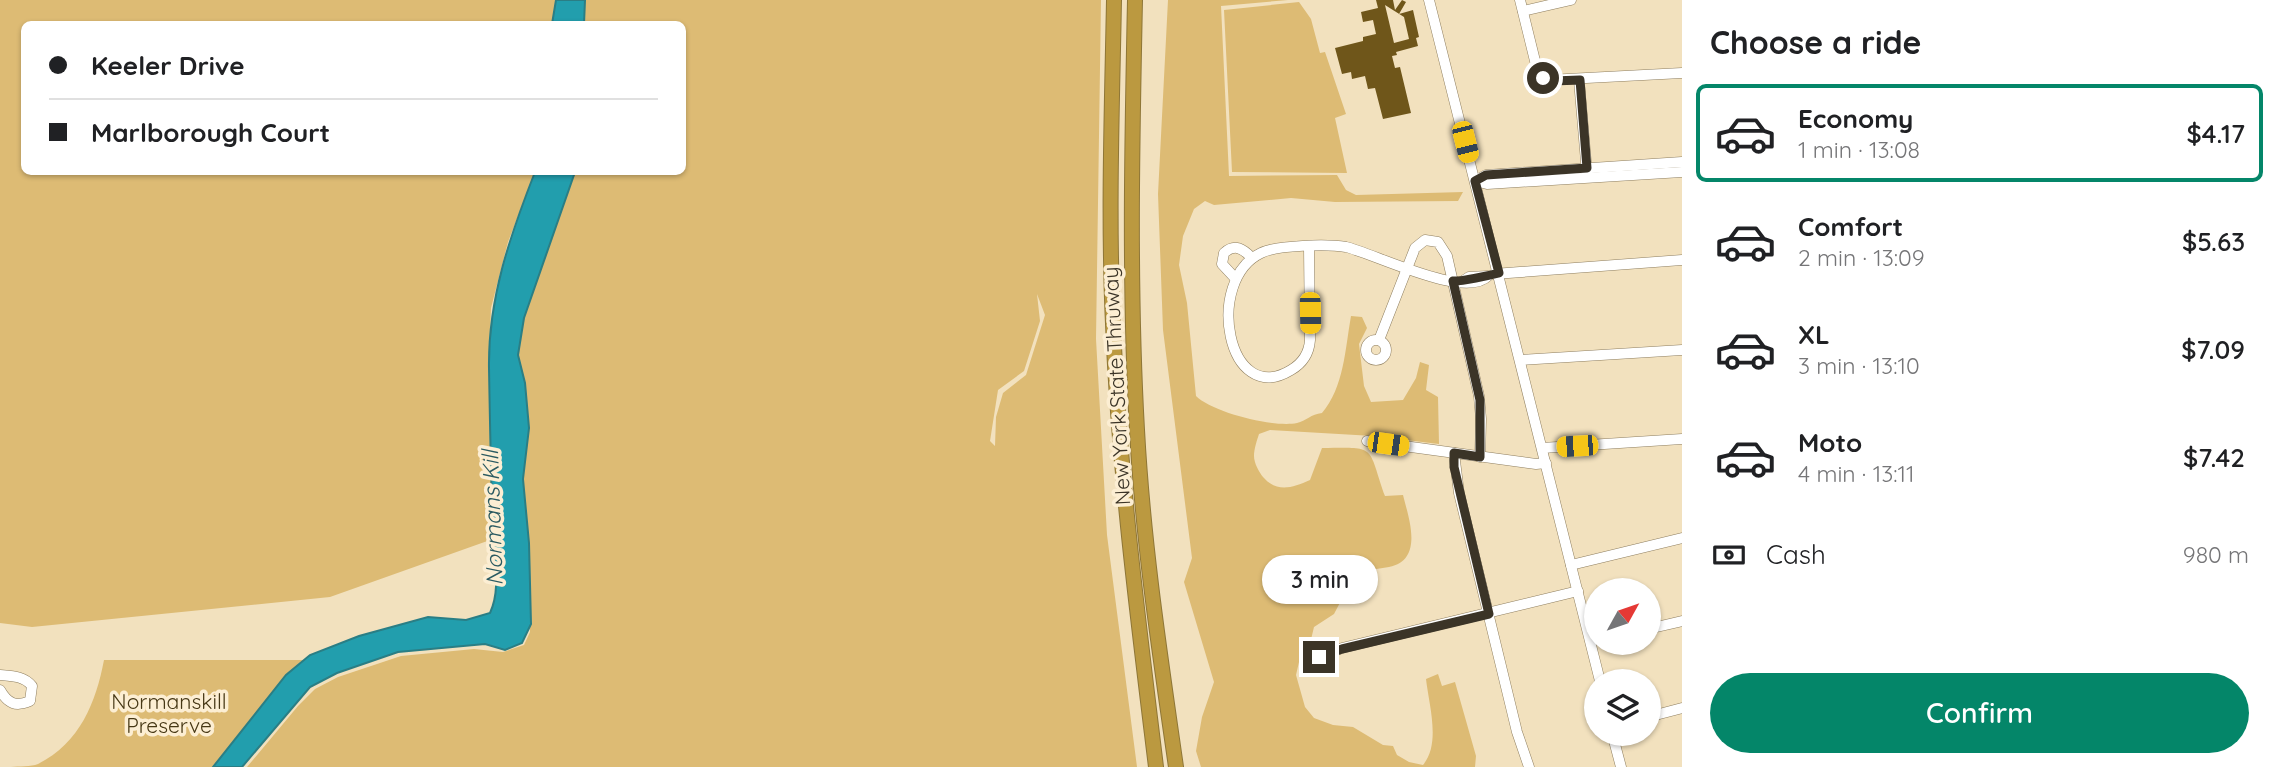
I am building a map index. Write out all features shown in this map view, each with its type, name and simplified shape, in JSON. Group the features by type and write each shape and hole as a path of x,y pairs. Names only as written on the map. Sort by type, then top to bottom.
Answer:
{"highway":[{"name":"New York State Thruway","path":"1114,0 1111,214 1116,396 1128,537 1156,767"},
{"name":"New York State Thruway","path":"1135,0 1131,248 1136,419 1149,571 1176,767"}],"street":[{"path":"1429,0 1584,610"},
{"path":"1571,0 1521,5 1539,74 1550,81 1682,73"},
{"path":"1580,80 1587,173"},
{"path":"1475,181 1487,184 1682,162 1682,172 1587,173"},
{"path":"1379,340 1416,246 1425,240 1440,243 1458,281 1480,400 1480,457"},
{"path":"1309,247 1309,347 1304,361 1283,374 1268,377 1255,374 1244,367 1236,355 1231,341 1229,303 1235,278 1252,258 1273,249 1309,247 1347,247 1406,270 1470,283 1499,273 1682,260"},
{"path":"1235,278 1222,264 1224,253 1232,248 1239,248 1252,258"},
{"path":"1521,360 1682,350"},
{"path":"1542,448 1682,439"},
{"path":"1367,441 1536,464 1546,463"},
{"path":"1454,453 1459,493 1517,732 1529,767"},
{"path":"1571,565 1682,538"},
{"path":"1314,660 1342,649 1578,591"},
{"path":"1661,626 1682,621"},
{"path":"0,675 17,677 28,681 32,686 30,701 19,705 12,703 0,690"},
{"path":"1661,714 1682,708"},
{"path":"1615,746 1621,767"}],"green space":[{"path":"0,0 556,0 552,21 21,21 21,175 534,175 508,242 491,308 489,366 493,539 330,597 32,627 0,623"},
{"path":"585,0 1101,0 1096,339 1107,535 1137,767 247,767 315,689 338,677 401,656 474,649 503,652 524,645 530,632 529,543 523,479 529,428 525,383 518,356 524,315 574,175 686,175 686,21 584,21","holes":["1037,294 1045,315 1026,375 1003,393 996,417 995,446 990,441 998,390 1024,371 1040,321"]},
{"path":"1168,0 1288,0 1221,6 1229,176 1337,175 1346,190 1356,195 1463,192 1458,201 1335,202 1291,198 1214,205 1205,201 1194,209 1183,236 1179,265 1187,303 1196,396 1215,408 1259,421 1286,424 1300,422 1322,413 1339,380 1351,316 1362,317 1367,328 1359,344 1364,386 1371,402 1403,400 1416,378 1420,362 1429,365 1426,390 1438,397 1439,444 1373,436 1270,430 1259,434 1254,459 1260,473 1268,482 1285,488 1310,480 1322,448 1362,449 1372,458 1385,496 1403,495 1410,525 1411,547 1407,556 1400,563 1389,567 1356,572 1334,614 1314,627 1308,652 1299,662 1296,675 1305,707 1314,718 1333,725 1353,727 1383,745 1393,746 1397,755 1409,762 1423,765 1433,735 1426,679 1438,674 1442,686 1455,682 1476,756 1475,767 1201,767 1196,751 1202,717 1214,682 1184,582 1192,558 1163,330 1158,194"},
{"path":"1299,2 1311,19 1320,53 1325,52 1346,114 1335,118 1347,173 1232,172 1224,10"},
{"name":"Normanskill Preserve","path":"104,660 327,660 222,767 11,767 38,764 65,745 91,706"}],"water":[{"path":"556,0 585,0 584,21 552,21"},
{"path":"534,175 574,175 524,318 518,355 525,383 529,428 523,479 529,543 531,624 522,643 505,650 485,644 398,652 337,673 310,687 242,767 213,767 286,675 310,655 359,636 428,617 466,620 490,613 496,577 490,342 502,268"}],"building":[{"path":"1376,0 1393,0 1395,10 1402,0 1406,2 1399,14 1413,10 1419,37 1416,38 1418,46 1396,52 1397,55 1392,56 1395,68 1400,67 1411,113 1383,119 1375,88 1368,89 1365,76 1352,79 1351,72 1342,74 1335,48 1363,41 1363,37 1376,34 1373,20 1363,22 1361,12 1378,8","holes":["1385,5 1404,17 1409,39 1394,43"]}],"route":[{"path":"1319,657 1342,649 1489,614 1454,467 1454,453 1480,457 1481,419 1479,396 1453,281 1499,273 1475,181 1486,175 1587,168 1580,80 1553,81 1543,78"}],"water label":[{"name":"Normans Kill","path":"492,518"}]}
